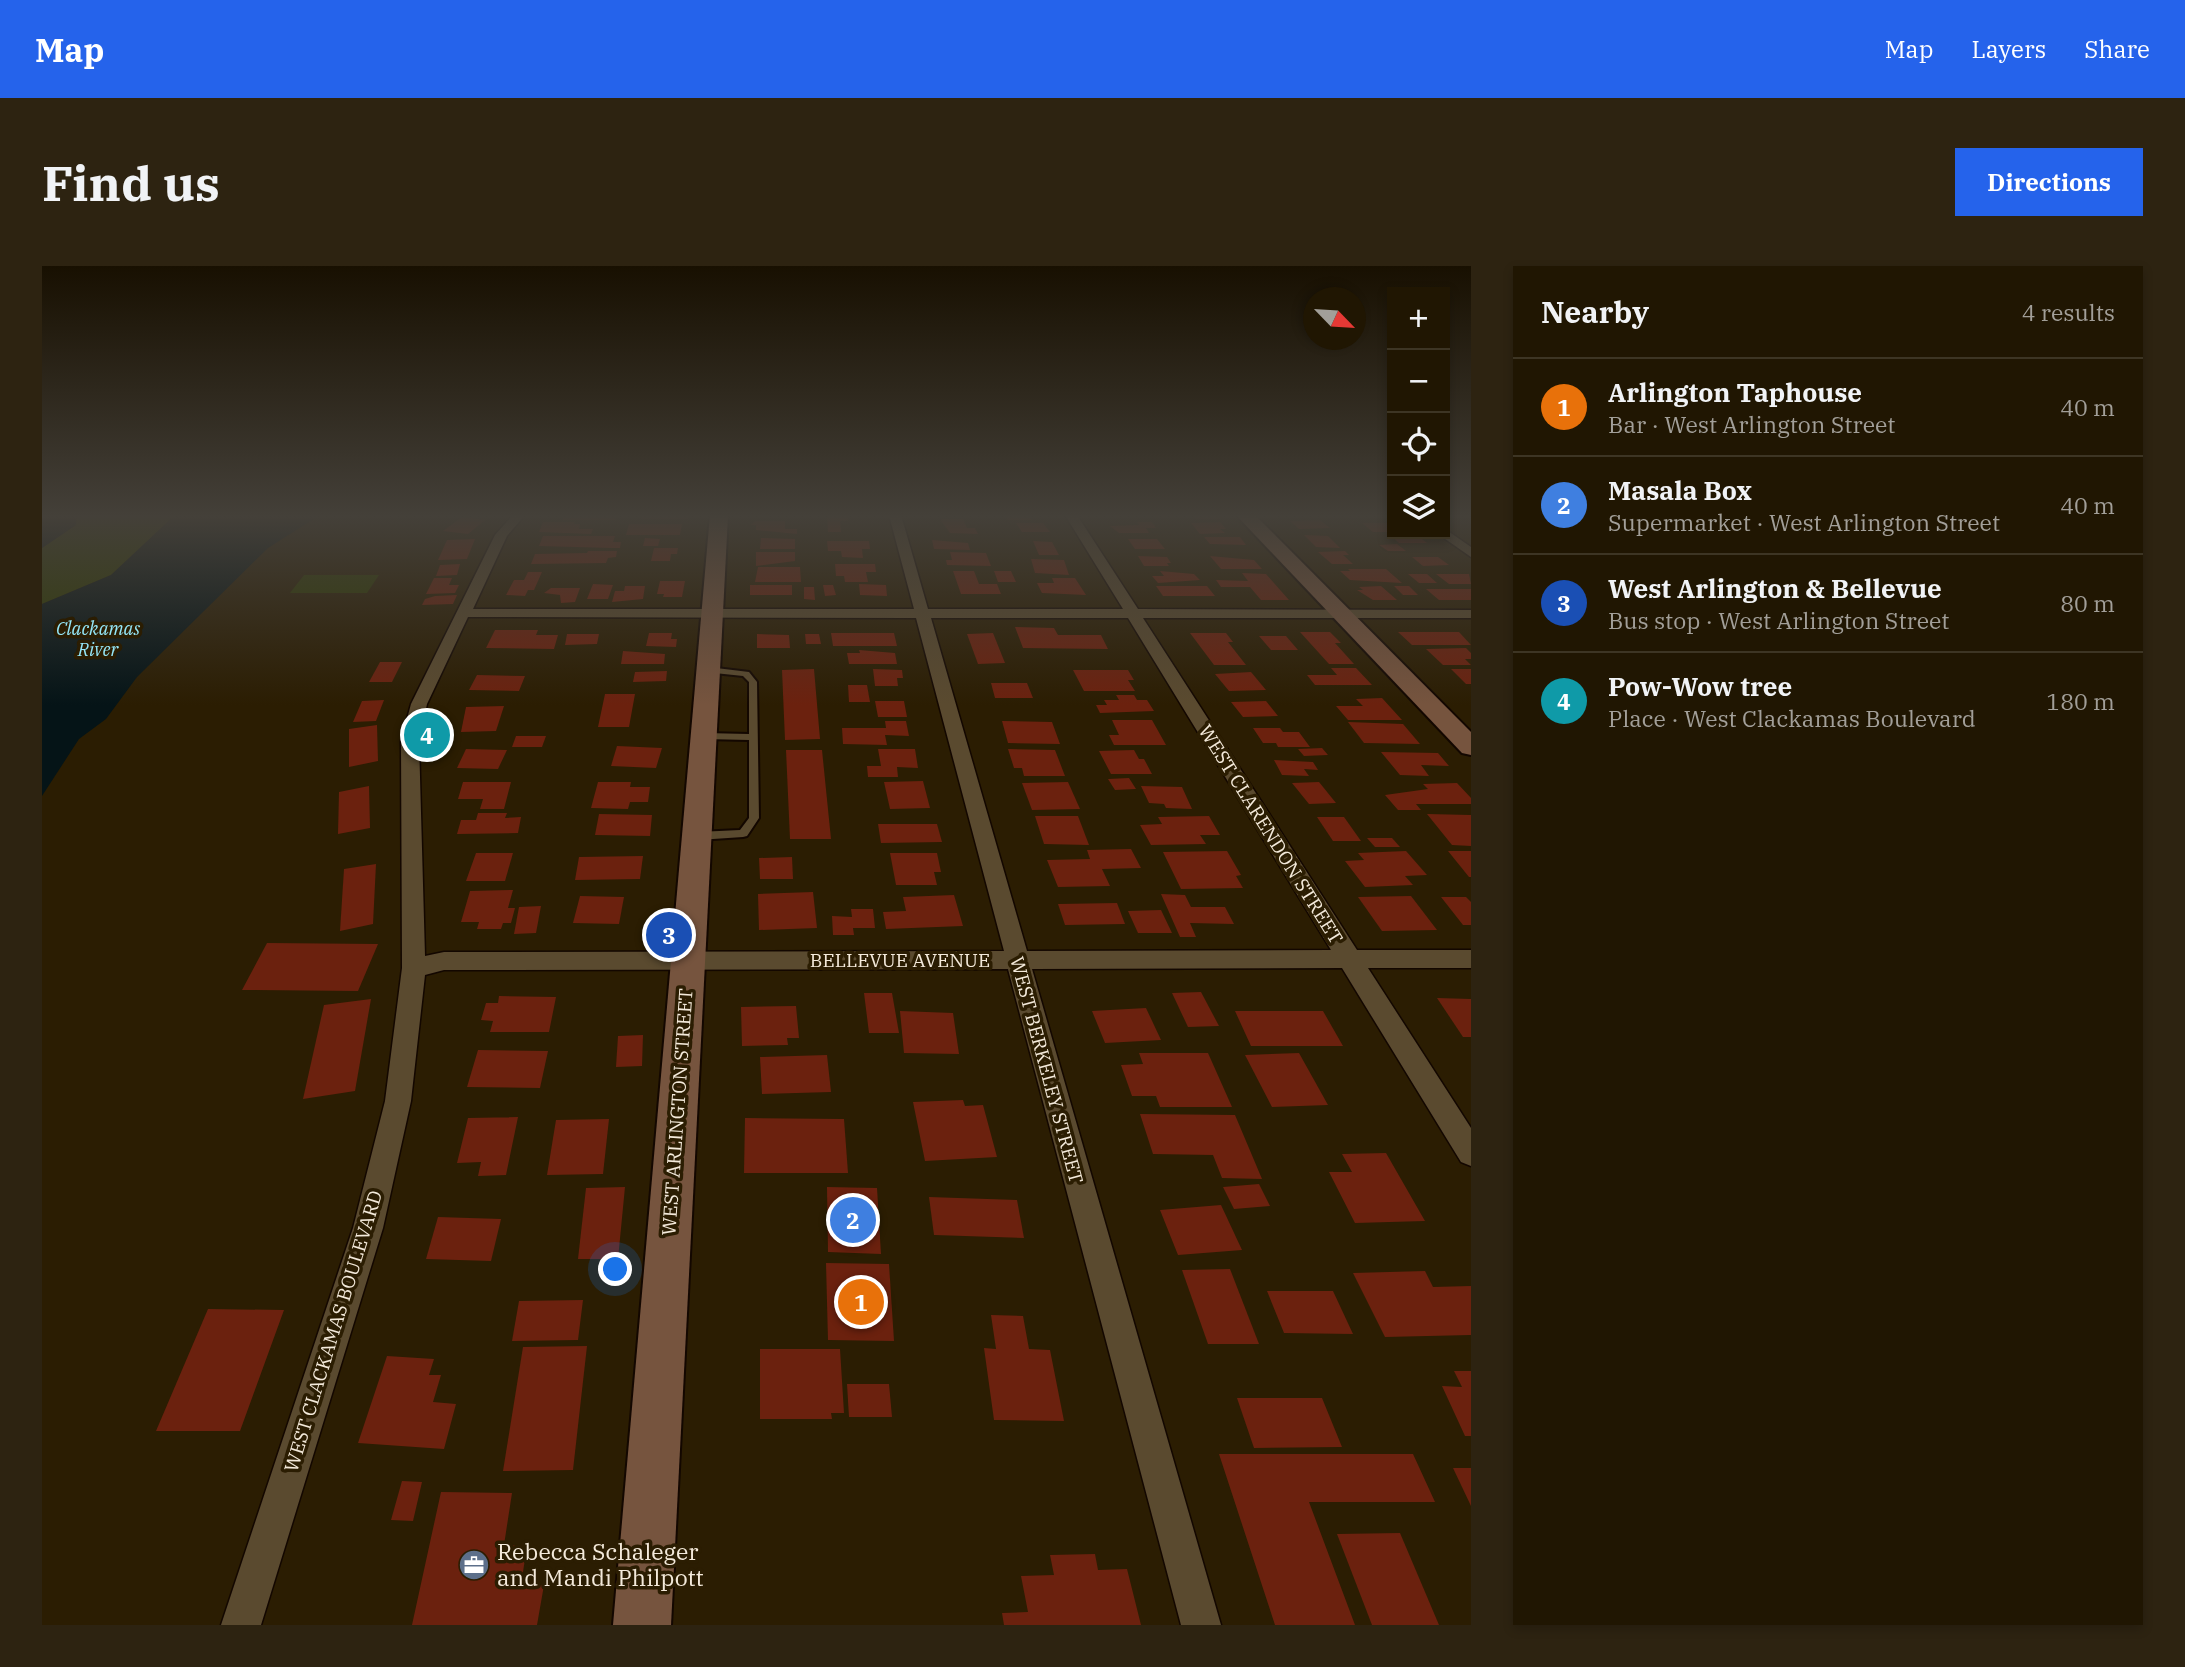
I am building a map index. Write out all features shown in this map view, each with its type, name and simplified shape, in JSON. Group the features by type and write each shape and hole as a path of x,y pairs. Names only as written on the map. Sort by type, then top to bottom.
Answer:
{"main road":[{"name":"WEST ARLINGTON STREET","path":"642,1625 715,578"},
{"path":"1306,578 1471,747"}],"street":[{"name":"WEST CLACKAMAS BOULEVARD","path":"241,1625 368,1228 398,1101 414,968 410,741 419,704 481,578"},
{"name":"WEST BERKELEY STREET","path":"913,578 1016,961 1201,1625"},
{"name":"WEST CLARENDON STREET","path":"1110,578 1471,1153"},
{"path":"465,613 1471,614"},
{"name":"BELLEVUE AVENUE","path":"414,968 444,961 1471,959"}],"lane":[{"path":"697,836 743,833 754,818 753,682 746,674 708,670"},
{"path":"704,736 753,737"}],"green space":[{"path":"42,578 103,578 42,604"},
{"path":"301,578 377,578 367,593 290,593"}],"water":[{"name":"Clackamas River","path":"103,578 237,578 137,677 106,719 79,739 42,796 42,604"}],"building":[{"path":"434,578 452,578 449,585 459,585 455,593 426,594"},
{"path":"539,578 534,590 528,590 525,596 506,595 514,580"},
{"path":"756,578 801,578 801,582 755,582"},
{"path":"844,578 867,578 868,582 845,582"},
{"path":"956,578 977,578 979,584 997,584 1001,594 961,594"},
{"path":"997,578 1014,578 1016,582 998,582"},
{"path":"1052,578 1075,578 1086,595 1042,593 1037,583 1054,583"},
{"path":"1154,578 1200,580 1158,583"},
{"path":"1246,578 1270,578 1289,600 1261,600 1250,587 1221,587 1216,580 1248,581"},
{"path":"1348,578 1397,578 1402,583"},
{"path":"1413,578 1432,578 1437,583 1419,583"},
{"path":"1442,578 1470,578 1471,584 1449,584"},
{"path":"660,581 685,581 682,597 663,597 664,594 657,594"},
{"path":"593,584 613,585 608,599 587,599"},
{"path":"859,584 886,585 887,596 860,595"},
{"path":"750,585 792,585 792,595 750,595"},
{"path":"823,585 833,585 836,595 825,596"},
{"path":"625,586 645,586 643,599 612,602 615,591 624,591"},
{"path":"1156,586 1207,586 1215,596 1163,596"},
{"path":"1381,586 1397,600 1373,600 1357,590 1363,590 1359,587"},
{"path":"1394,586 1409,586 1418,595 1403,595"},
{"path":"804,587 814,587 815,600 804,599"},
{"path":"551,588 580,588 575,602 561,603 560,595 544,593"},
{"path":"1426,589 1471,589 1471,600 1439,600"},
{"path":"457,595 453,604 422,605 425,599 435,596"},
{"path":"1015,627 1054,628 1058,635 1101,635 1108,649 1023,648"},
{"path":"495,630 538,630 536,635 558,635 554,649 486,648"},
{"path":"1300,632 1330,632 1341,643 1335,643 1354,664 1329,664"},
{"path":"1398,632 1459,632 1471,645 1412,645"},
{"path":"649,633 672,633 671,639 677,639 676,647 646,646"},
{"path":"831,633 894,633 897,646 833,646"},
{"path":"993,633 1005,663 978,664 967,634"},
{"path":"1190,633 1226,633 1233,642 1228,642 1246,665 1214,665"},
{"path":"567,634 599,634 597,644 565,645"},
{"path":"757,634 789,635 790,648 757,648"},
{"path":"805,634 819,634 821,644 806,644"},
{"path":"1259,636 1286,636 1298,650 1271,650"},
{"path":"1466,648 1471,653 1471,659 1465,659 1471,665 1443,665 1426,649"},
{"path":"859,650 895,653 897,664 849,664 847,653 860,653"},
{"path":"623,651 665,654 664,664 621,664"},
{"path":"380,662 402,662 392,682 369,682"},
{"path":"1331,668 1356,668 1372,685 1315,685 1307,675 1337,675"},
{"path":"814,669 820,739 785,740 782,670"},
{"path":"873,669 902,670 903,678 897,678 898,686 875,686"},
{"path":"1451,669 1471,669 1471,684 1466,684"},
{"path":"1073,670 1128,670 1134,680 1128,680 1135,691 1084,691"},
{"path":"667,671 666,681 633,682 635,672"},
{"path":"1251,672 1266,690 1229,691 1215,674"},
{"path":"477,675 525,676 519,691 469,690"},
{"path":"991,683 1027,683 1033,698 995,698"},
{"path":"848,685 867,685 870,702 849,702"},
{"path":"605,694 635,694 629,727 598,727"},
{"path":"1116,695 1134,695 1137,700 1147,700 1154,711 1100,713 1096,705 1107,705 1104,700 1119,700"},
{"path":"1382,698 1402,720 1348,720 1336,706 1363,706 1356,699"},
{"path":"384,700 376,721 353,722 362,701"},
{"path":"875,701 904,701 907,717 878,717"},
{"path":"1266,701 1278,716 1243,717 1231,702"},
{"path":"504,706 496,731 461,732 466,707"},
{"path":"1112,720 1152,720 1166,745 1114,745 1109,735 1119,735"},
{"path":"885,721 906,721 909,736 885,735 887,745 843,744 842,728 886,728"},
{"path":"1002,721 1052,722 1060,744 1008,743"},
{"path":"1348,722 1403,724 1420,744 1364,743"},
{"path":"377,725 378,761 349,767 349,729"},
{"path":"1253,728 1280,728 1283,732 1299,732 1310,747 1278,747 1276,743 1263,743"},
{"path":"516,736 546,736 542,747 512,747"},
{"path":"617,746 662,748 656,768 611,766"},
{"path":"1322,748 1328,755 1304,756 1298,749"},
{"path":"466,749 507,750 498,769 457,768"},
{"path":"878,749 915,749 918,768 897,767 898,777 868,777 867,766 881,766"},
{"path":"1008,749 1055,750 1065,776 1024,776 1022,768 1014,768"},
{"path":"786,750 822,750 831,839 790,839"},
{"path":"1134,750 1139,759 1144,759 1152,774 1111,774 1099,751"},
{"path":"1381,752 1438,753 1449,766 1421,765 1429,776 1400,775"},
{"path":"1274,760 1313,762 1318,770 1304,769 1309,776 1282,775"},
{"path":"1129,778 1136,789 1115,790 1108,779"},
{"path":"923,781 930,808 890,809 884,782"},
{"path":"463,782 511,782 504,809 480,809 483,799 458,799"},
{"path":"598,782 631,782 630,787 650,787 648,802 630,802 628,809 591,808"},
{"path":"1068,782 1080,809 1032,810 1022,783"},
{"path":"1319,782 1336,803 1309,804 1292,783"},
{"path":"1457,783 1471,798 1471,804 1416,804 1421,810 1398,810 1385,795 1428,789 1423,784"},
{"path":"369,786 370,828 338,834 339,792"},
{"path":"1141,786 1182,787 1192,809 1166,808 1164,804 1149,803"},
{"path":"478,813 507,813 505,818 521,817 518,833 457,834 461,820 476,820"},
{"path":"599,814 652,815 650,836 595,835"},
{"path":"1427,814 1471,815 1471,846 1452,845"},
{"path":"1035,816 1078,816 1089,845 1044,844"},
{"path":"1209,816 1220,835 1200,835 1206,844 1151,845 1140,825 1162,824 1158,817"},
{"path":"1317,817 1344,817 1361,841 1333,841"},
{"path":"878,824 937,824 942,842 881,843"},
{"path":"1367,838 1392,838 1400,847 1375,847"},
{"path":"1131,849 1141,868 1102,869 1110,886 1058,887 1047,860 1090,859 1087,850"},
{"path":"1227,851 1241,875 1236,876 1243,888 1181,889 1163,852"},
{"path":"1406,851 1427,875 1405,876 1413,885 1365,887 1345,861 1364,860 1358,853"},
{"path":"1448,851 1471,851 1471,877 1469,877"},
{"path":"476,853 513,853 505,881 466,881"},
{"path":"890,853 937,853 941,872 934,872 937,885 896,885"},
{"path":"643,856 640,879 575,880 579,857"},
{"path":"792,857 793,879 760,879 759,858"},
{"path":"376,864 373,924 340,931 344,869"},
{"path":"513,890 508,908 515,908 511,923 503,923 501,929 477,929 479,922 461,922 470,891"},
{"path":"813,892 817,928 759,930 758,894"},
{"path":"1161,894 1185,895 1191,907 1225,907 1234,924 1190,923 1196,937 1180,937"},
{"path":"954,895 963,926 886,929 883,912 906,911 903,897"},
{"path":"580,896 624,897 619,924 573,923"},
{"path":"1411,896 1437,930 1382,931 1358,897"},
{"path":"1441,897 1466,897 1471,902 1471,925 1463,925"},
{"path":"1117,903 1125,924 1065,925 1058,904"},
{"path":"541,906 536,933 514,934 519,907"},
{"path":"851,909 873,909 875,928 853,928 854,935 833,935 832,916 852,917"},
{"path":"1161,910 1172,933 1138,933 1128,911"},
{"path":"267,943 378,944 358,991 242,990"},
{"path":"1201,992 1219,1026 1188,1027 1172,993"},
{"path":"864,993 892,993 899,1033 869,1033"},
{"path":"499,996 556,997 549,1032 490,1032 493,1021 481,1020 486,1003 498,1003"},
{"path":"1437,998 1471,999 1471,1037 1463,1037"},
{"path":"371,999 355,1091 303,1099 324,1005"},
{"path":"796,1006 799,1038 787,1038 788,1045 742,1046 741,1007"},
{"path":"1146,1008 1161,1040 1105,1043 1092,1011"},
{"path":"900,1011 953,1013 959,1054 904,1053"},
{"path":"1235,1011 1323,1011 1343,1046 1251,1046"},
{"path":"643,1035 642,1066 616,1067 618,1036"},
{"path":"478,1050 548,1051 540,1088 467,1087"},
{"path":"1139,1053 1208,1053 1232,1107 1160,1107 1156,1096 1132,1096 1121,1065 1143,1064"},
{"path":"1299,1053 1328,1105 1272,1107 1245,1055"},
{"path":"827,1055 831,1092 762,1094 760,1057"},
{"path":"963,1100 965,1106 983,1105 997,1157 925,1161 913,1102"},
{"path":"1140,1114 1235,1115 1262,1179 1222,1178 1213,1155 1153,1154"},
{"path":"518,1117 506,1175 478,1176 481,1162 457,1163 468,1118"},
{"path":"745,1118 844,1119 848,1173 744,1173"},
{"path":"609,1119 603,1174 547,1175 556,1120"},
{"path":"1386,1153 1425,1221 1355,1223 1329,1172 1352,1172 1342,1154"},
{"path":"1259,1184 1270,1206 1234,1209 1223,1187"},
{"path":"625,1187 618,1259 578,1259 586,1188"},
{"path":"827,1187 877,1188 881,1254 828,1252"},
{"path":"929,1197 1017,1200 1024,1238 934,1235"},
{"path":"1221,1205 1242,1250 1178,1255 1160,1210"},
{"path":"438,1217 501,1219 491,1261 426,1259"},
{"path":"826,1263 889,1264 894,1341 828,1340"},
{"path":"1230,1269 1259,1344 1208,1344 1182,1270"},
{"path":"1425,1271 1433,1287 1471,1286 1471,1335 1385,1337 1353,1273"},
{"path":"1267,1291 1333,1291 1353,1334 1284,1333"},
{"path":"583,1300 578,1340 512,1341 519,1301"},
{"path":"208,1309 284,1310 240,1431 156,1431"},
{"path":"991,1315 1023,1316 1029,1349 1050,1350 1064,1421 994,1420 984,1348 996,1349"},
{"path":"587,1346 573,1470 503,1471 523,1347"},
{"path":"760,1349 840,1349 844,1413 831,1413 832,1419 760,1419"},
{"path":"387,1356 434,1359 429,1375 441,1375 433,1402 456,1404 444,1449 358,1443"},
{"path":"1454,1371 1471,1371 1471,1436 1465,1436 1442,1386 1462,1387"},
{"path":"847,1384 889,1384 892,1417 849,1417"},
{"path":"1237,1398 1322,1398 1342,1447 1254,1448"},
{"path":"1219,1454 1413,1454 1435,1502 1309,1502 1355,1625 1275,1625"},
{"path":"1453,1468 1471,1468 1471,1506"},
{"path":"402,1481 422,1482 413,1521 391,1520"},
{"name":"Rebecca Schaleger and Mandi Philpott","path":"441,1492 512,1493 504,1545 527,1546 521,1585 544,1585 537,1625 412,1625"},
{"path":"1400,1533 1439,1625 1372,1625 1337,1534"},
{"path":"1095,1554 1098,1570 1127,1569 1141,1625 1004,1625 1002,1613 1028,1612 1021,1576 1054,1575 1050,1555"}],"place":[{"name":"Pow-Wow tree","path":"427,735"},
{"name":"West Arlington & Bellevue","path":"669,935"},
{"name":"Masala Box","path":"853,1220"},
{"name":"Arlington Taphouse","path":"861,1302"},
{"name":"Rebecca Schaleger and Mandi Philpott","path":"474,1565"}]}
